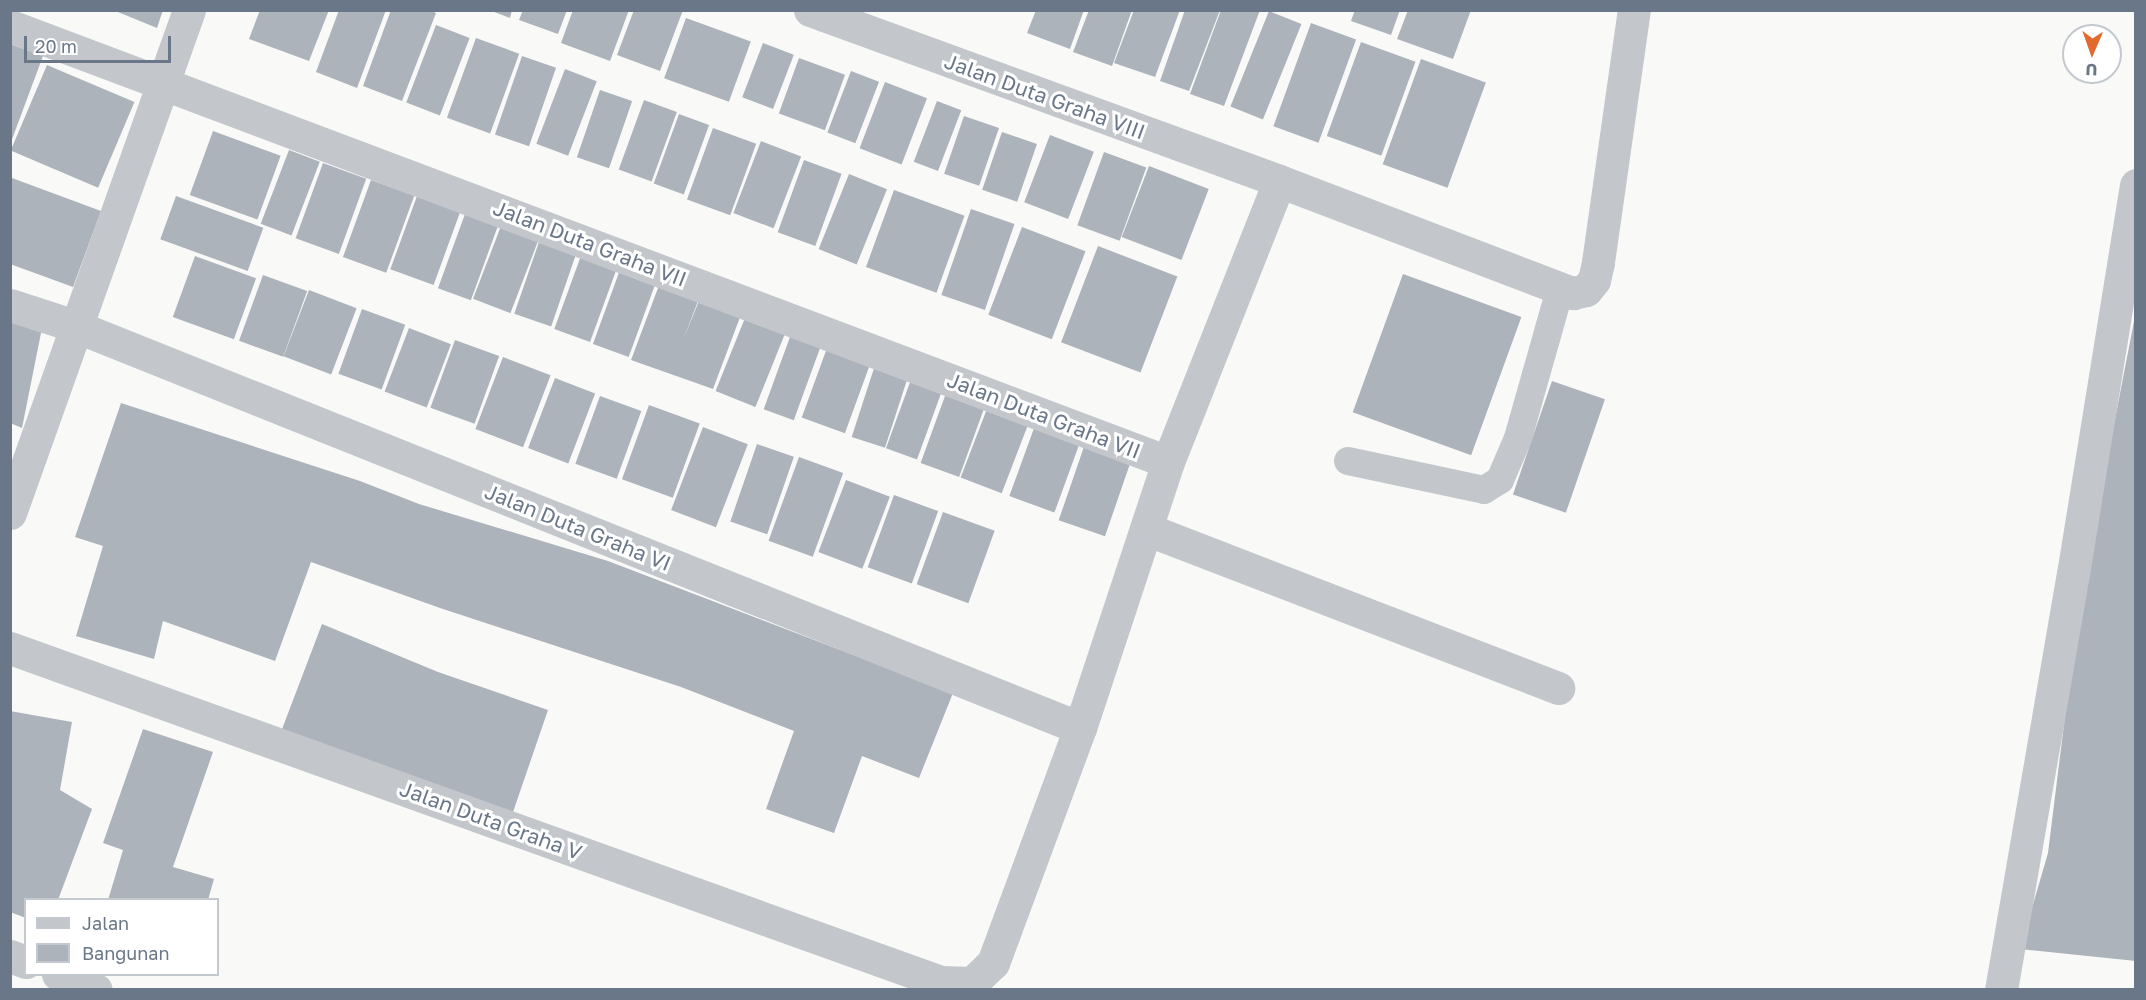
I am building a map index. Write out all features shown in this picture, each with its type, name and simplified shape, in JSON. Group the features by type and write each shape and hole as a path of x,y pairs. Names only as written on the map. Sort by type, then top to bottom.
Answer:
{"street":[{"path":"10,513 189,10"},
{"name":"Jalan Duta Graha VIII","path":"810,10 1280,181 1560,290"},
{"path":"1560,290 1573,293 1586,290 1594,280 1634,10"},
{"name":"Jalan Duta Graha VII","path":"10,26 164,82 1168,462"},
{"path":"1080,728 1168,462 1280,181"},
{"path":"2001,990 2075,562 2136,184"},
{"path":"10,305 75,327"},
{"name":"Jalan Duta Graha VI","path":"75,327 1080,728"},
{"path":"1146,529 1558,688"},
{"name":"Jalan Duta Graha V","path":"10,648 941,982 972,983 993,963 1080,728"},
{"path":"61,976 96,990"}],"lane":[{"path":"1348,461 1484,490 1500,480 1518,438 1560,290"}],"building":[{"path":"113,10 163,10 157,28"},
{"path":"260,10 329,10 309,61 249,39"},
{"path":"339,10 386,10 357,88 316,72"},
{"path":"391,10 429,10 436,13 402,101 363,86"},
{"path":"489,10 512,10 510,18"},
{"path":"523,10 567,10 558,34 519,20"},
{"path":"573,10 629,10 610,61 561,43"},
{"path":"634,10 683,10 660,71 617,55"},
{"path":"1036,10 1084,10 1070,49 1027,33"},
{"path":"1089,10 1132,10 1112,66 1073,52"},
{"path":"1134,10 1180,10 1155,77 1114,63"},
{"path":"1185,10 1220,10 1189,91 1160,81"},
{"path":"1221,10 1260,10 1224,106 1190,94"},
{"path":"1355,10 1400,10 1391,35 1351,21"},
{"path":"1408,10 1471,10 1453,59 1397,39"},
{"path":"1269,11 1301,24 1263,120 1230,106"},
{"path":"686,18 751,42 729,102 664,78"},
{"path":"1311,23 1356,39 1318,143 1273,126"},
{"path":"436,25 470,38 440,115 406,102"},
{"path":"476,38 519,54 490,134 447,118"},
{"path":"1361,42 1416,62 1381,156 1327,136"},
{"path":"763,43 794,55 773,109 742,97"},
{"path":"10,44 43,56 11,142 10,142"},
{"path":"522,56 556,68 529,146 495,134"},
{"path":"799,58 845,75 825,130 779,113"},
{"path":"1421,59 1486,83 1448,188 1383,164"},
{"path":"47,65 134,102 98,188 11,151"},
{"path":"565,69 597,81 568,156 536,144"},
{"path":"851,71 879,82 855,143 827,133"},
{"path":"885,82 927,98 902,164 860,148"},
{"path":"600,90 632,101 609,168 577,157"},
{"path":"644,100 677,112 652,182 619,170"},
{"path":"937,101 961,110 938,171 914,162"},
{"path":"679,114 709,125 684,194 654,184"},
{"path":"964,116 999,128 979,186 944,174"},
{"path":"713,128 756,144 730,215 687,199"},
{"path":"213,131 281,156 257,220 190,195"},
{"path":"1002,132 1037,144 1017,202 982,190"},
{"path":"1050,135 1094,152 1068,219 1024,202"},
{"path":"761,141 801,156 774,228 733,213"},
{"path":"289,150 320,162 291,236 261,224"},
{"path":"1104,152 1146,167 1120,241 1077,225"},
{"path":"804,160 842,174 815,246 778,232"},
{"path":"323,163 366,179 339,254 296,238"},
{"path":"1149,166 1209,189 1182,260 1122,237"},
{"path":"849,174 887,189 857,264 819,249"},
{"path":"12,178 101,211 73,287 10,264"},
{"path":"371,180 414,196 386,273 343,257"},
{"path":"894,190 964,216 936,293 866,267"},
{"path":"176,196 263,228 248,271 160,239"},
{"path":"417,196 460,212 434,285 390,269"},
{"path":"971,209 1014,224 985,310 941,295"},
{"path":"465,214 498,226 471,300 438,288"},
{"path":"501,226 538,240 510,313 473,299"},
{"path":"1022,227 1085,251 1052,339 988,315"},
{"path":"540,239 577,252 551,326 514,314"},
{"path":"1098,246 1177,276 1140,373 1061,342"},
{"path":"582,253 618,266 590,342 554,329"},
{"path":"195,256 256,278 234,339 173,317"},
{"path":"621,267 657,280 629,357 593,344"},
{"path":"1403,274 1521,317 1471,455 1353,412"},
{"path":"263,275 307,291 283,357 239,341"},
{"path":"661,280 700,296 683,340 701,296 742,312 713,389 631,360"},
{"path":"309,290 357,308 331,375 284,356"},
{"path":"362,309 405,325 382,390 338,374"},
{"path":"747,313 787,329 755,407 716,391"},
{"path":"10,319 42,328 22,428 10,423"},
{"path":"2134,321 2136,321 2136,961 2020,949 2048,853 2068,692 2106,466"},
{"path":"409,328 451,344 427,408 385,391"},
{"path":"790,337 820,348 794,420 764,409"},
{"path":"455,340 499,356 475,424 430,408"},
{"path":"827,348 870,364 845,433 802,418"},
{"path":"503,357 551,375 523,447 475,429"},
{"path":"877,359 910,370 885,448 852,437"},
{"path":"913,374 944,385 917,460 886,448"},
{"path":"555,378 595,393 568,463 528,448"},
{"path":"1552,381 1605,399 1566,513 1513,494"},
{"path":"949,385 988,399 959,477 921,463"},
{"path":"600,396 641,411 617,479 575,464"},
{"path":"990,401 1031,417 1002,493 961,478"},
{"path":"121,403 360,481 419,504 608,561 953,693 919,778 862,756 834,833 766,809 794,731 681,687 440,608 311,562 275,661 163,621 154,659 76,636 103,546 75,537"},
{"path":"649,405 700,423 673,498 622,479"},
{"path":"1037,420 1082,436 1054,513 1009,496"},
{"path":"703,427 748,444 716,527 671,510"},
{"path":"1087,438 1133,454 1105,536 1059,520"},
{"path":"757,444 794,457 767,534 730,522"},
{"path":"799,457 843,473 813,557 769,541"},
{"path":"846,480 890,497 862,569 818,552"},
{"path":"894,495 938,511 912,583 868,567"},
{"path":"943,512 995,531 968,603 917,584"},
{"path":"322,624 438,672 548,710 512,815 279,737"},
{"path":"10,711 72,722 60,790 92,809 59,898 24,898 24,917 10,912"},
{"path":"143,729 213,752 173,867 214,879 209,898 109,898 123,850 103,843"}]}
